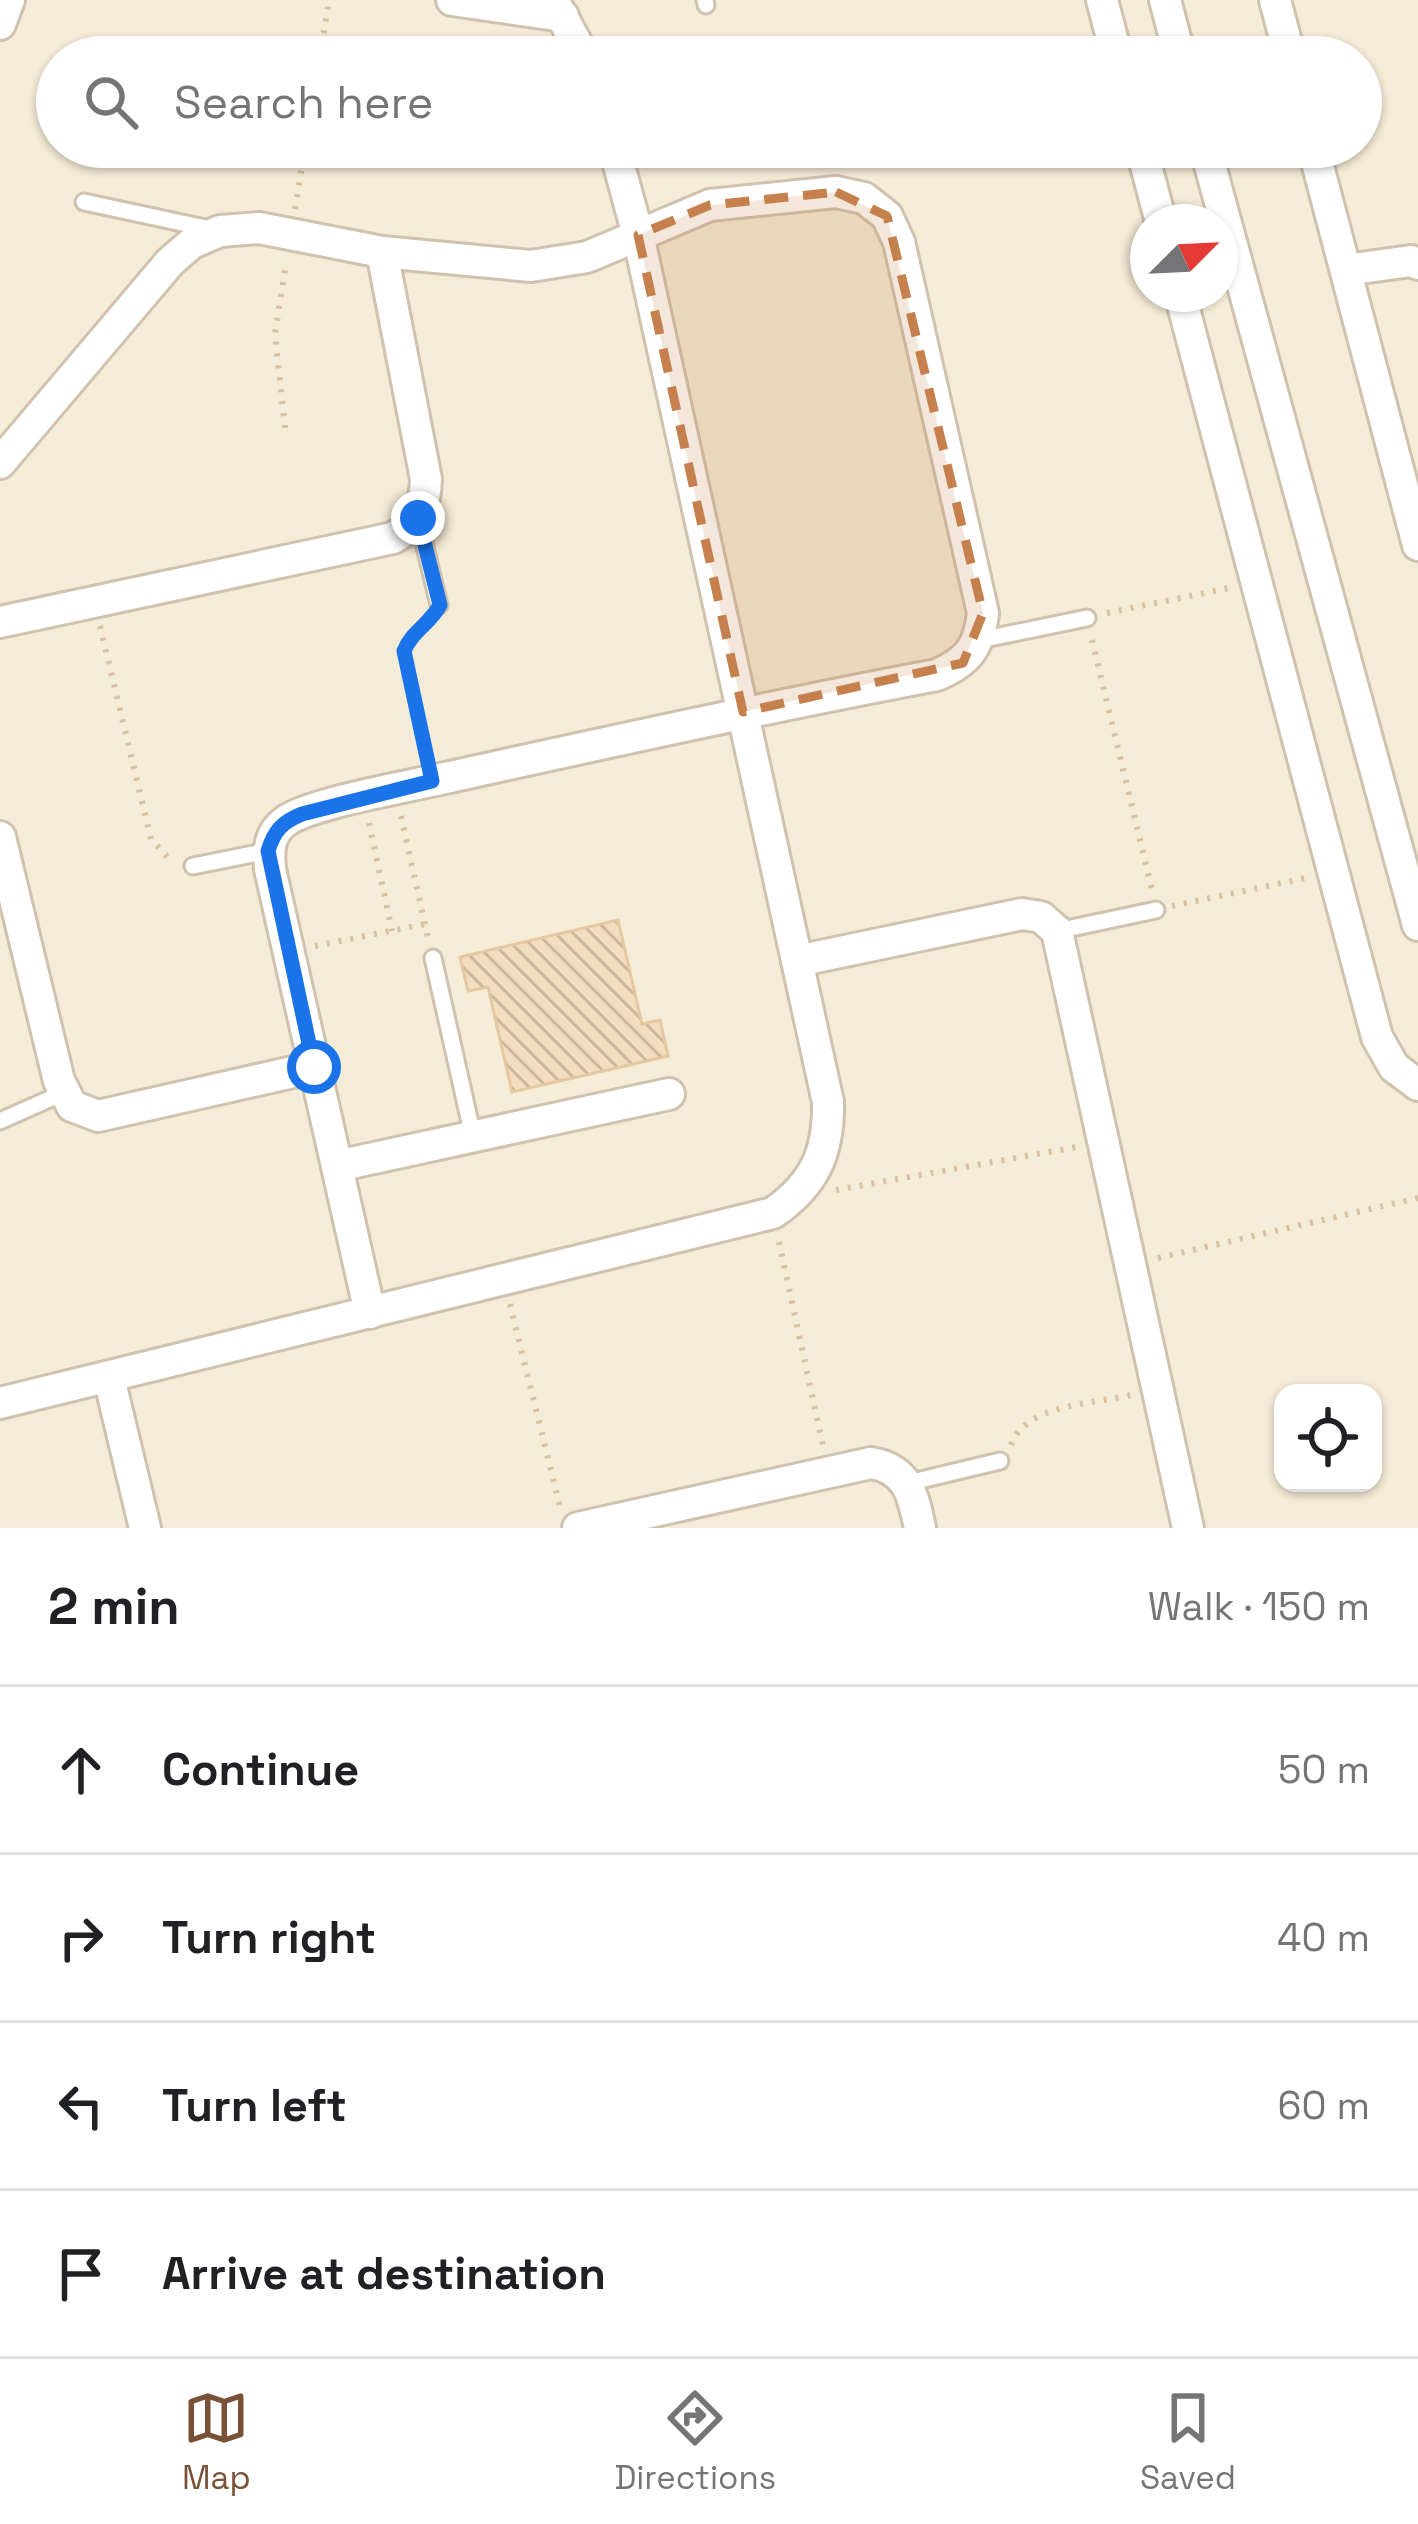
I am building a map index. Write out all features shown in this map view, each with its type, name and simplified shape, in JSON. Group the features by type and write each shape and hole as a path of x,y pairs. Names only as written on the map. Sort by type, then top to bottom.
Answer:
{"street":[{"path":"0,24 9,0"},
{"path":"452,0 558,8 573,36"},
{"path":"1102,0 1111,36"},
{"path":"1165,0 1174,36"},
{"path":"1274,0 1284,36"},
{"path":"0,1403 504,1280 784,1205 818,1170 829,1137 828,1102 620,168"},
{"path":"1147,168 1156,204"},
{"path":"1210,168 1418,925"},
{"path":"1319,168 1418,544"},
{"path":"0,463 170,262 192,243 220,231 292,231 382,252 531,266 587,257 710,205 836,192 864,198 886,216 899,242 983,613 980,640 963,663 937,675 743,712 394,789 286,820 274,834 268,851 288,951 370,1313"},
{"path":"0,622 393,538 418,518 426,500 426,479 382,252"},
{"path":"1346,270 1418,264"},
{"path":"1185,312 1377,1037 1394,1067 1418,1085"},
{"path":"0,837 63,1094 72,1106 98,1115 314,1067"},
{"path":"797,962 1022,914 1042,917 1057,931 1188,1528"},
{"path":"337,1166 669,1094"},
{"path":"109,1378 145,1528"},
{"path":"578,1528 871,1463 898,1472 908,1483 920,1528"}],"lane":[{"path":"84,202 220,231"},
{"path":"418,518 440,605"},
{"path":"980,640 1087,618"},
{"path":"193,866 268,851"},
{"path":"1057,931 1156,910"},
{"path":"433,958 473,1136"},
{"path":"0,1121 63,1094"},
{"path":"908,1483 1000,1461"}],"path":[{"path":"323,36 329,0"},
{"path":"285,428 275,334 302,168"},
{"path":"1256,582 1087,618 1156,910 1334,872"},
{"path":"94,602 151,839 176,865 193,866"},
{"path":"432,781 404,651 440,605"},
{"path":"394,789 433,958"},
{"path":"364,797 392,931"},
{"path":"288,951 425,924"},
{"path":"829,1473 784,1205 1105,1142"},
{"path":"1131,1264 1418,1198"},
{"path":"504,1280 565,1528"},
{"path":"1000,1461 1025,1422 1158,1390"}],"highlighted area":[{"path":"836,192 887,216 983,613 963,663 743,712 638,235 710,205"}],"shaded area":[{"path":"0,0 1418,0 1418,1528 0,1528"}],"building":[{"path":"618,920 642,1024 660,1020 668,1056 512,1092 488,987 468,991 460,957"}],"route":[{"path":"314,1067 268,851 286,820 432,781 404,651 440,605 418,518"}]}
